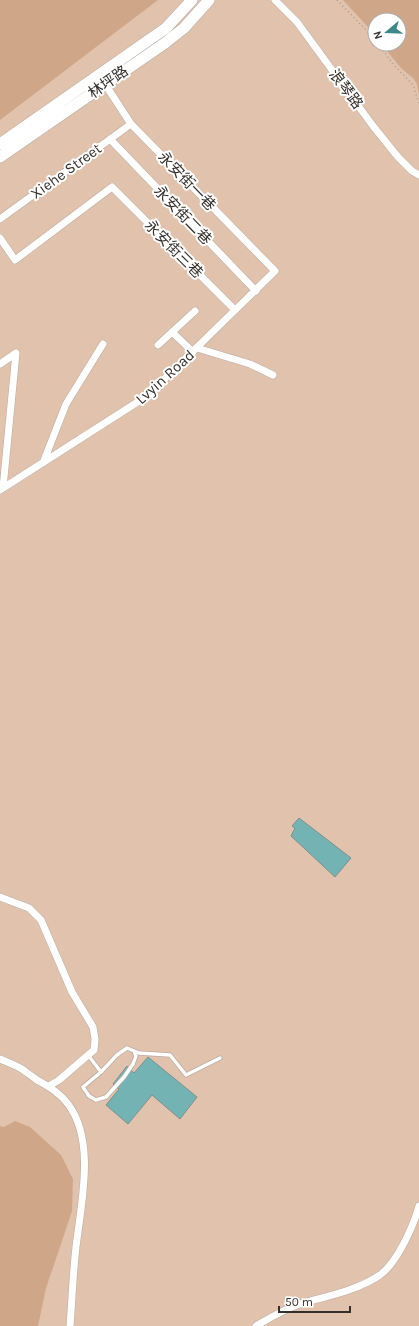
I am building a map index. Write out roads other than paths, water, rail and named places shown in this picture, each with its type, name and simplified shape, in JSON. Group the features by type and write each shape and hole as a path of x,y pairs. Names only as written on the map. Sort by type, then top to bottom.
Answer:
{"main road":[{"name":"林坪路","path":"0,144 166,28 192,0"},
{"name":"林坪路","path":"0,157 184,28 210,0"}],"street":[{"name":"浪琴路","path":"275,0 297,22 398,157 412,171 419,175"},
{"name":"永安街一巷","path":"104,84 131,124 275,271"},
{"name":"Xiehe Street","path":"0,219 131,124"},
{"name":"永安街二巷","path":"110,139 256,291"},
{"name":"永安街三巷","path":"0,238 15,260 112,187 235,310"},
{"name":"Lvyin Road","path":"2,489 147,396 275,271"},
{"path":"158,345 195,311"},
{"path":"172,332 195,350 250,364 273,374"},
{"path":"43,463 66,404 103,344"},
{"path":"0,364 16,353 2,489"},
{"path":"0,897 28,908 41,920 72,992 94,1027 94,1050 59,1080 49,1086"},
{"path":"0,1059 21,1068 49,1086 68,1104 77,1119 83,1142 85,1165 75,1255 70,1326"},
{"path":"256,1326 291,1308 363,1284 381,1274 394,1260 415,1219 419,1206"}],"lane":[{"path":"134,1051 136,1056 133,1064 124,1077 106,1097 96,1100 88,1096 83,1087 101,1072 117,1055 127,1048 139,1053 170,1055 186,1075 220,1058"},
{"path":"88,1055 101,1072"}]}
